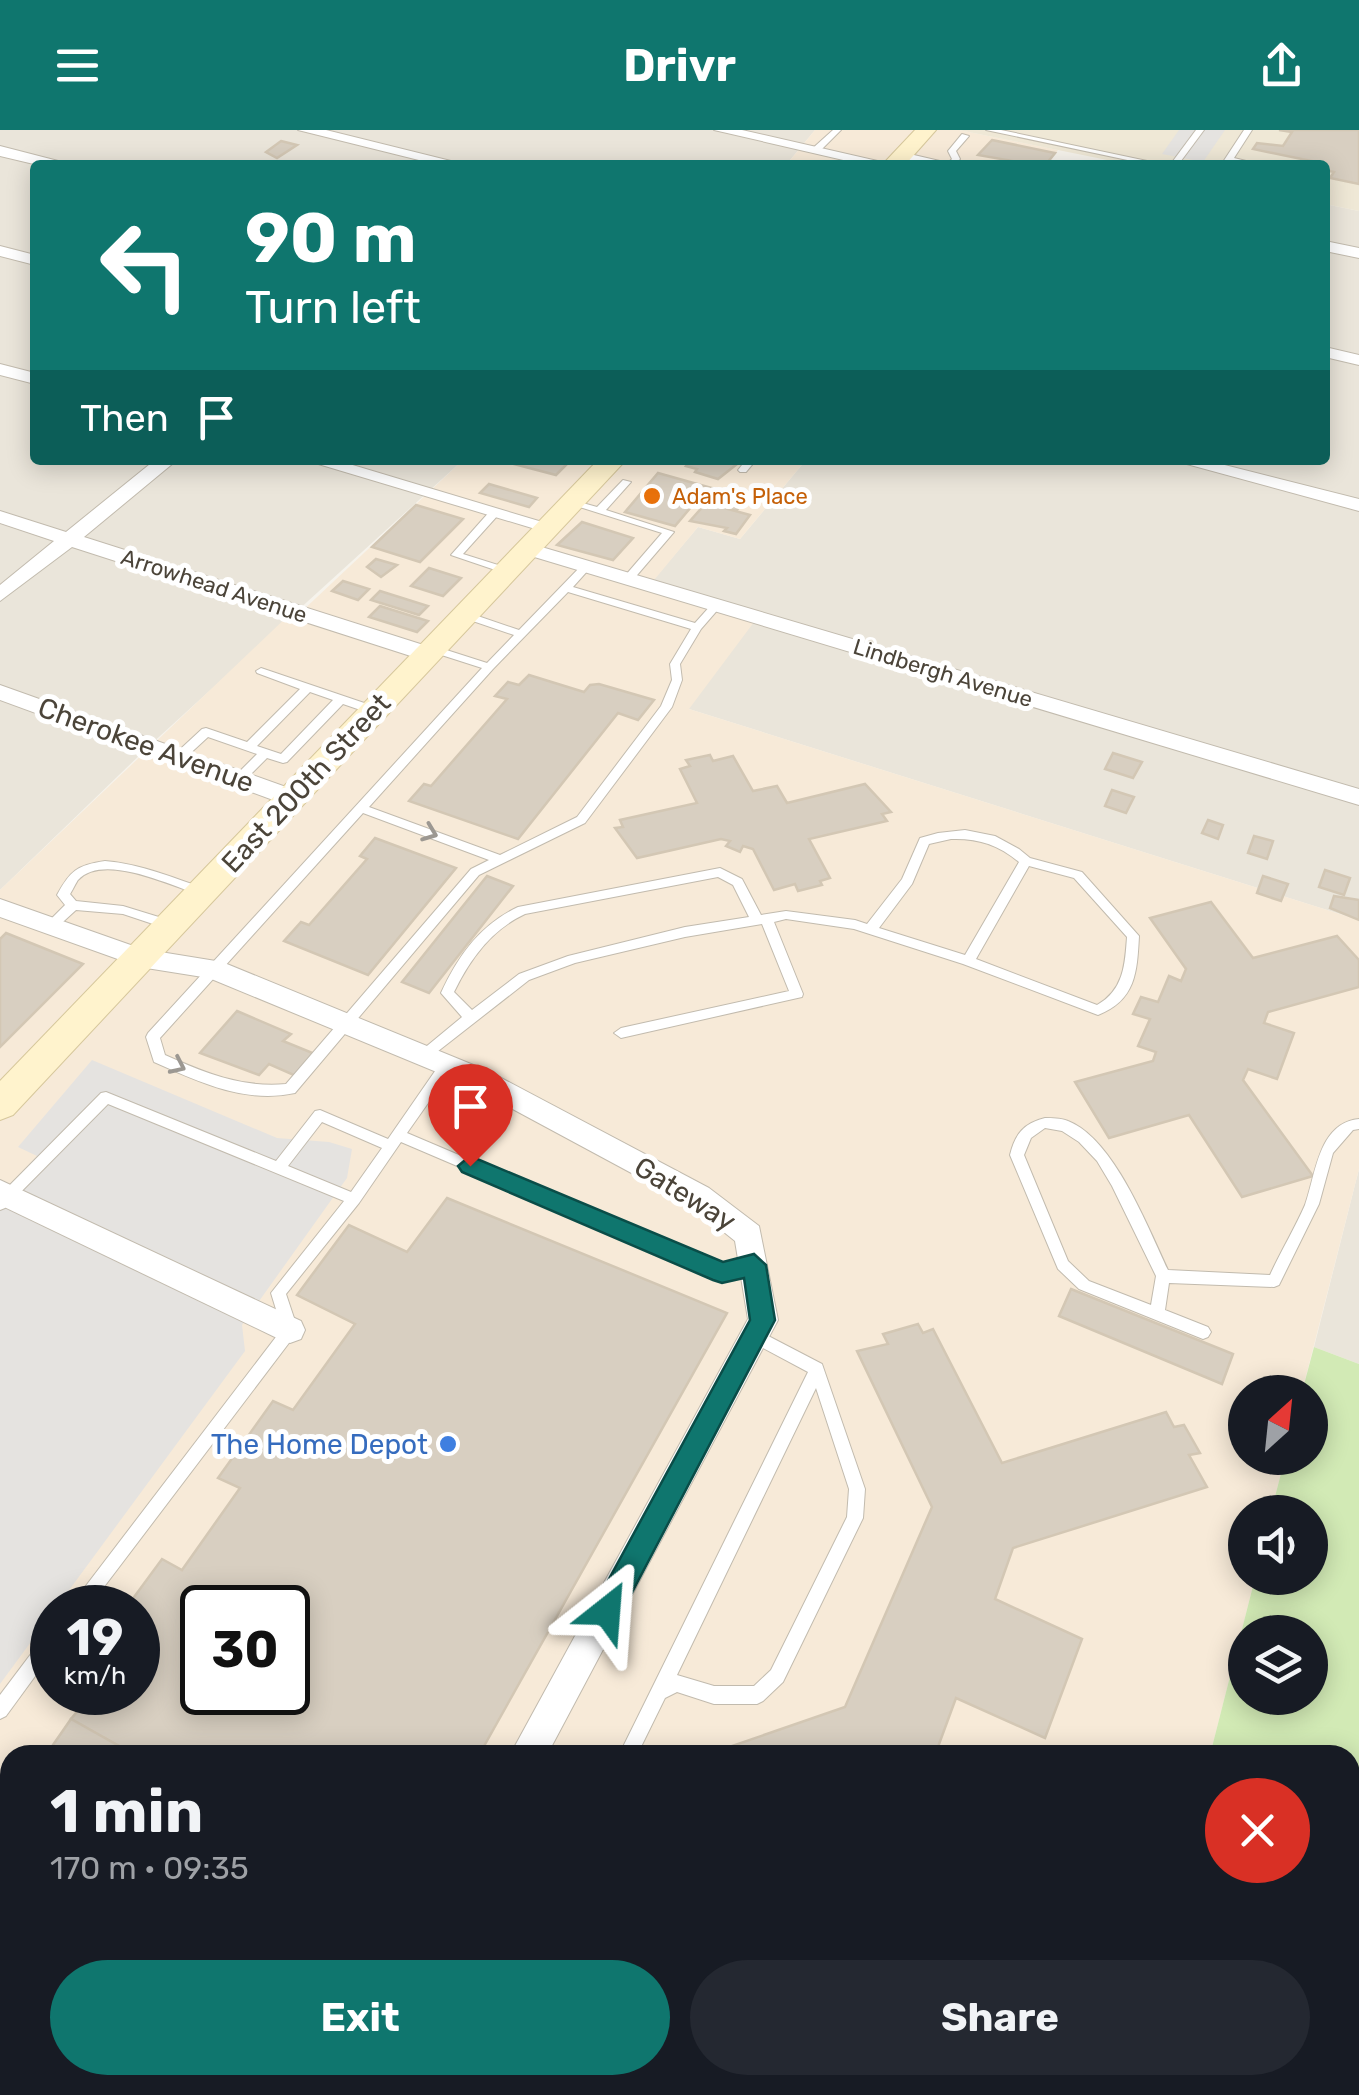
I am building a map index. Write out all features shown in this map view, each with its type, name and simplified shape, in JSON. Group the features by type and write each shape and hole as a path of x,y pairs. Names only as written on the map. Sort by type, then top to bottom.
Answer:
{"street":[{"path":"306,130 437,160"},
{"path":"721,130 880,160"},
{"path":"895,160 919,131"},
{"path":"0,151 37,160"},
{"path":"1330,247 1359,253"},
{"path":"0,250 30,259"},
{"path":"1330,353 1359,360"},
{"path":"0,369 30,378"},
{"path":"0,595 161,465"},
{"name":"Lindbergh Avenue","path":"333,465 495,512 528,549 1359,798"},
{"path":"1202,465 1359,504"},
{"name":"East 200th Street","path":"0,1105 292,798 310,754 374,711 528,549 586,507 620,471"},
{"name":"Arrowhead Avenue","path":"0,517 431,651"},
{"name":"Cherokee Avenue","path":"0,692 292,798"},
{"name":"Gateway","path":"0,908 140,958 213,969 435,1060 698,1196 749,1234 763,1320 533,1745"},
{"path":"3,1197 290,1330"}],"lane":[{"path":"816,150 836,130"},
{"path":"990,130 1137,160"},
{"path":"1178,160 1200,130"},
{"path":"1227,160 1248,130"},
{"path":"954,160 952,151 965,136"},
{"path":"743,470 747,465"},
{"path":"586,507 670,532 628,579"},
{"path":"495,512 456,555 528,549"},
{"path":"586,567 489,666 153,1037 159,1058 212,1083 254,1094 290,1090 475,872 580,820 666,708 678,680 675,664 697,627 716,606"},
{"path":"565,588 697,627"},
{"path":"465,615 521,634"},
{"path":"431,651 489,666"},
{"path":"261,671 374,711"},
{"path":"249,747 308,687"},
{"path":"180,757 206,732 284,759 310,754 341,699"},
{"path":"239,778 265,753"},
{"path":"361,808 499,859"},
{"path":"95,1585 290,1330 278,1293 354,1198 394,1140 435,1060 468,1016 524,977 573,959 786,915 820,918 870,930 1098,1010 1109,1006 1126,988 1133,936 1078,874 1026,861 1012,848 962,832 924,841 908,881 870,930"},
{"path":"968,962 1026,861"},
{"path":"172,925 123,910 73,904 63,895 67,882 81,868 98,862 203,892"},
{"path":"468,1016 446,993 498,920 522,910 720,872 738,882 762,919 797,994 621,1033"},
{"path":"49,928 73,904"},
{"path":"3,1197 106,1097 354,1198"},
{"path":"278,1168 320,1115 394,1140 722,1273 754,1265"},
{"path":"1156,1311 1163,1276 1107,1164 1088,1140 1052,1122 1034,1126 1016,1155 1063,1264 1084,1284 1202,1332"},
{"path":"1163,1276 1274,1281 1312,1204 1328,1150 1349,1125 1359,1124"},
{"path":"659,1692 676,1684 714,1694 757,1695 776,1676 856,1518 857,1490 817,1369 755,1336"},
{"path":"633,1745 817,1369"},
{"path":"0,1710 30,1670"}],"shaded area":[{"path":"0,130 815,130 790,160 30,160 30,465 458,465 149,746 0,890"},
{"path":"815,130 959,130 1058,150 1051,160 790,160"},
{"path":"959,130 1359,130 1359,211 1330,205 1330,160 1107,160"},
{"path":"1179,130 1225,130 1204,160 1162,154"},
{"path":"1330,205 1359,211 1359,920 689,709 649,585 698,527 740,539 802,465 1330,465"},
{"path":"458,465 802,465 740,539 698,527 650,585 757,618 689,709 1359,920 1359,1169 1306,1375 1228,1375 1228,1475 1281,1475 1275,1495 1228,1495 1228,1595 1251,1595 1246,1615 1228,1615 1228,1684 1213,1745 0,1745 0,890 293,611 300,613"},
{"path":"92,1060 277,1138 329,1142 352,1149 347,1178 242,1325 245,1351 73,1585 30,1585 30,1643 0,1684 0,1197 37,1156 18,1147"},
{"path":"1359,1169 1359,1364 1314,1347"}],"green space":[{"path":"1314,1347 1359,1364 1359,1745 1213,1745 1228,1684 1228,1715 1328,1715 1328,1615 1246,1615 1251,1595 1328,1595 1328,1495 1275,1495 1281,1475 1328,1475 1328,1375 1307,1375"}],"building":[{"path":"1279,130 1359,130 1359,184 1330,178 1334,172 1330,171 1330,160 1307,160 1253,149 1257,143 1283,146 1292,132"},
{"path":"992,140 1055,153 1049,160 978,155"},
{"path":"281,141 297,145 277,158 266,152"},
{"path":"518,465 566,465 556,475"},
{"path":"687,465 736,465 718,479"},
{"path":"658,473 747,498 736,511 697,500 675,526 625,512"},
{"path":"489,484 537,498 529,507 480,493"},
{"path":"706,503 750,515 736,534 724,531 727,528 690,521"},
{"path":"416,505 463,519 420,562 372,547"},
{"path":"582,522 633,538 613,560 557,545"},
{"path":"376,559 397,565 381,577 367,567"},
{"path":"429,568 461,578 443,596 411,586"},
{"path":"343,581 369,589 358,600 332,591"},
{"path":"380,591 428,606 419,615 371,600"},
{"path":"380,606 428,621 417,632 369,617"},
{"path":"529,675 584,692 590,685 599,684 654,700 638,720 618,713 518,839 409,801 424,784 431,786 507,699 495,696 508,682 519,685"},
{"path":"1113,753 1142,762 1133,778 1105,769"},
{"path":"710,755 713,761 733,756 753,791 777,786 787,803 865,784 891,812 882,814 887,821 809,839 830,878 820,881 822,885 798,891 795,884 774,890 753,849 743,846 740,852 726,846 730,841 721,839 637,858 615,828 623,827 620,820 697,803 680,769 690,766 686,760"},
{"path":"1112,790 1134,797 1126,813 1105,806"},
{"path":"1208,820 1223,825 1218,839 1202,833"},
{"path":"1254,836 1273,841 1267,859 1248,853"},
{"path":"375,838 456,868 368,975 284,941 301,922 309,925 367,859 360,856"},
{"path":"1325,870 1350,878 1344,895 1319,887"},
{"path":"487,876 513,886 429,993 402,982"},
{"path":"1263,876 1288,884 1281,901 1257,893"},
{"path":"1334,896 1359,900 1359,920 1330,908"},
{"path":"1211,902 1253,958 1337,936 1359,960 1359,987 1268,1012 1264,1023 1294,1033 1277,1079 1248,1069 1243,1080 1313,1176 1242,1197 1189,1115 1109,1138 1075,1082 1153,1061 1156,1052 1138,1046 1150,1019 1133,1014 1141,997 1158,1002 1169,976 1181,981 1186,969 1150,918"},
{"path":"6,933 83,964 0,1047 0,939"},
{"path":"237,1011 291,1034 283,1041 315,1054 296,1076 269,1064 259,1075 200,1053"},
{"name":"The Home Depot","path":"447,1198 727,1313 485,1745 117,1745 71,1719 74,1715 160,1715 160,1585 143,1585 162,1559 182,1570 240,1488 218,1478 273,1401 293,1410 355,1324 297,1295 349,1225 407,1252"},
{"path":"1071,1289 1233,1354 1222,1384 1059,1316"},
{"path":"918,1324 923,1333 933,1329 1002,1463 1166,1412 1174,1427 1184,1425 1200,1453 1189,1455 1207,1487 1013,1548 995,1599 1082,1639 1045,1738 956,1698 939,1745 735,1745 845,1707 932,1507 857,1351 888,1344 883,1334"},
{"path":"71,1719 117,1745 53,1745"}],"place":[{"name":"Adam's Place","path":"652,496"},
{"name":"The Home Depot","path":"448,1444"}],"route":[{"path":"470,1166 722,1273 754,1265 763,1320 607,1611"}]}
